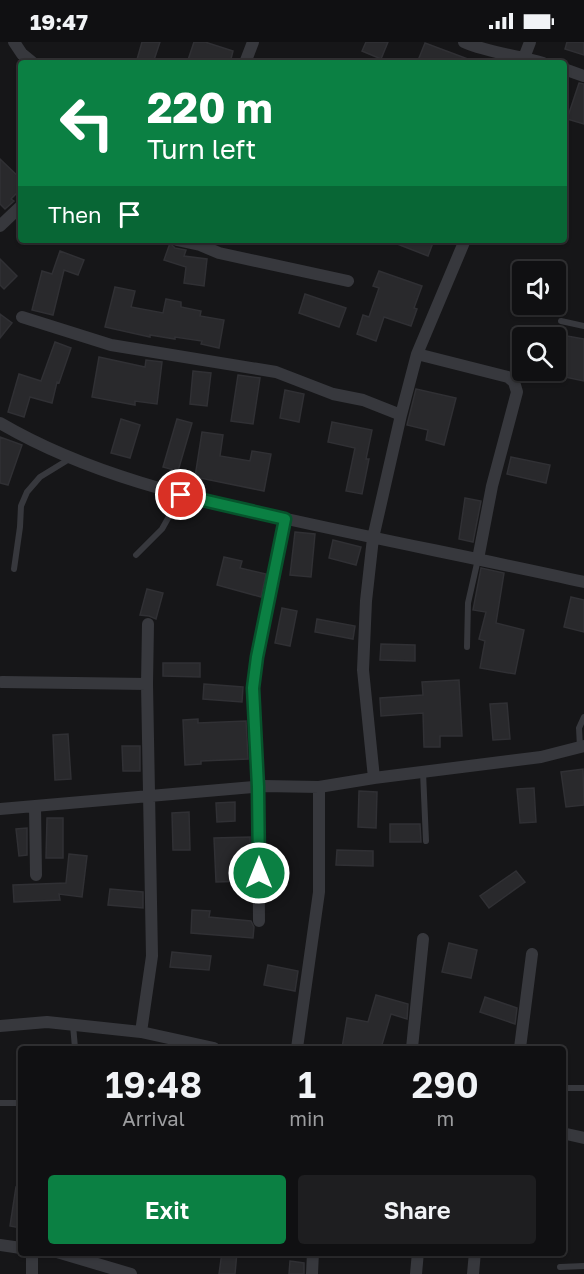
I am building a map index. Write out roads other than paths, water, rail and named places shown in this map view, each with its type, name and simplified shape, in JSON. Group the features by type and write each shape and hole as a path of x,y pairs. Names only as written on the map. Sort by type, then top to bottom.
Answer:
{"street":[{"path":"14,42 29,60"},
{"path":"247,60 253,42"},
{"path":"464,42 480,50 523,60 530,42"},
{"path":"567,70 584,76"},
{"path":"0,226 18,209"},
{"path":"190,243 219,253 348,281"},
{"path":"374,778 363,670 366,601 374,538 417,354 464,243"},
{"path":"22,317 111,345 227,366 276,372 333,394 363,400 401,415"},
{"path":"417,354 508,377 514,382 517,392 492,486 478,559"},
{"path":"0,423 26,439 72,458 181,495 584,582"},
{"path":"258,921 258,787 253,688 257,657 285,519"},
{"path":"141,1032 152,956 148,624"},
{"path":"2,682 147,684"},
{"path":"0,809 258,787 319,787 423,771 541,757 582,746"},
{"path":"297,1046 319,892 319,787"},
{"path":"35,806 36,875"},
{"path":"412,1046 423,939"},
{"path":"520,1046 532,954"},
{"path":"0,1026 47,1022 72,1024 141,1032 205,1046"},
{"path":"566,1134 584,1138"},
{"path":"0,1245 18,1248"},
{"path":"32,1256 32,1274"},
{"path":"70,1256 130,1274"},
{"path":"312,1274 313,1256"},
{"path":"416,1274 418,1256"},
{"path":"473,1274 475,1256"}],"lane":[{"path":"561,321 584,326"},
{"path":"14,569 21,506 27,492 40,477 72,458"},
{"path":"136,555 162,529 181,495"},
{"path":"467,646 468,603 478,559"},
{"path":"582,746 579,728 584,717"},
{"path":"423,771 426,841"},
{"path":"72,1024 75,1046"},
{"path":"566,1088 584,1088"},
{"path":"0,1103 18,1104"},
{"path":"560,1268 584,1266"}]}
